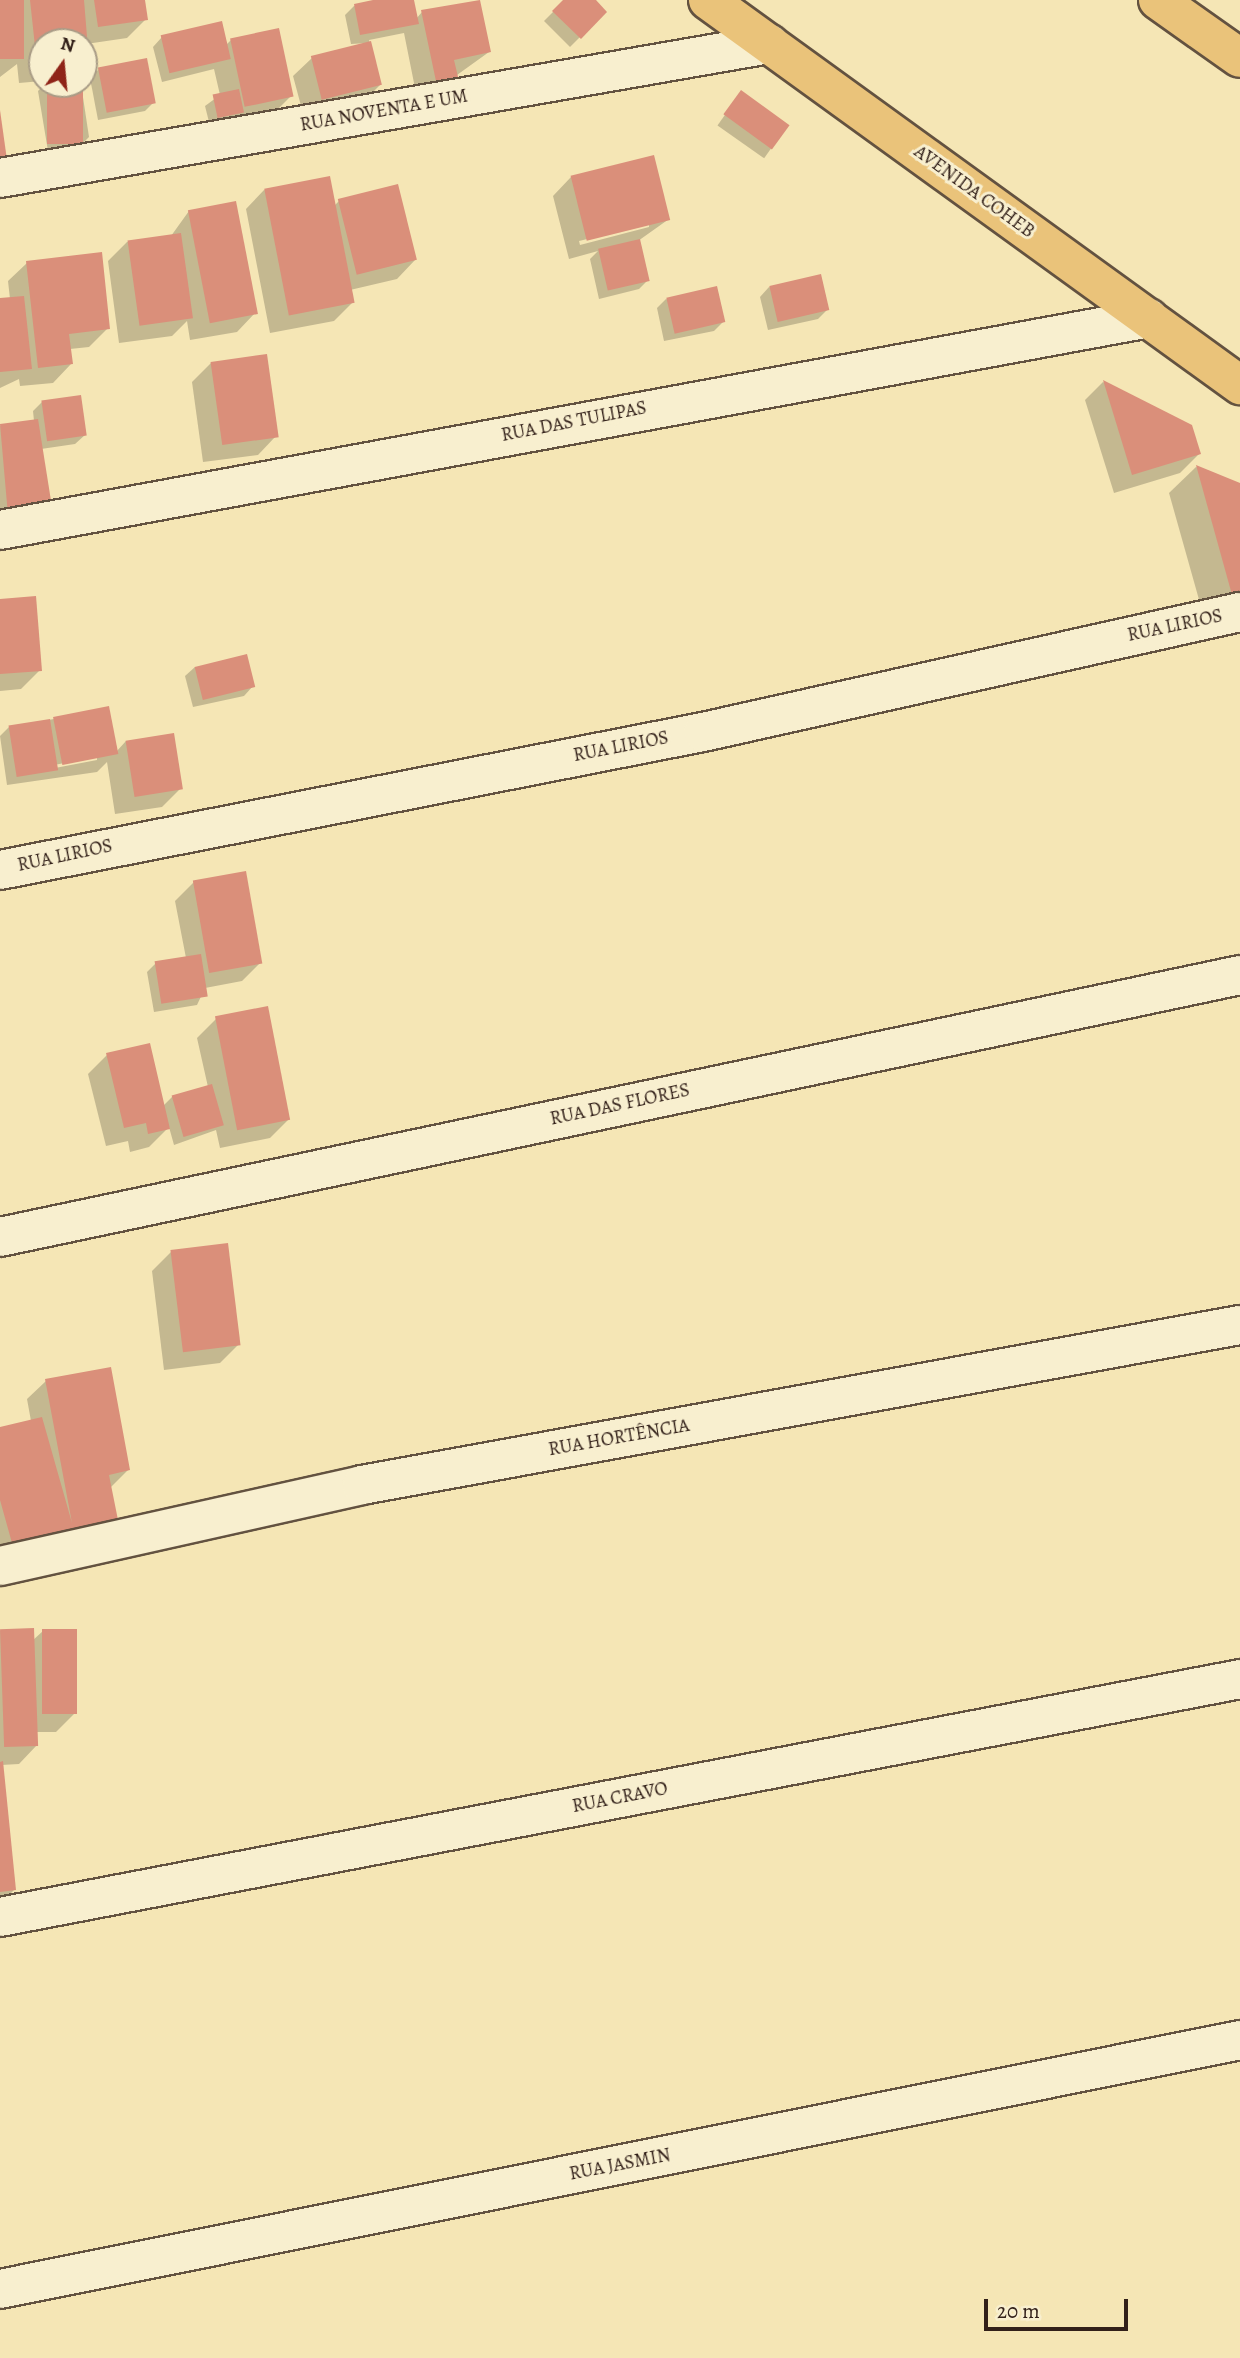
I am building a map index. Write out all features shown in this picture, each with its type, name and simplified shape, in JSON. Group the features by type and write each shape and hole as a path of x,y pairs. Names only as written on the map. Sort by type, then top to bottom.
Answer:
{"main road":[{"name":"AVENIDA COHEB","path":"708,0 1240,385"},
{"path":"1158,0 1240,58"}],"street":[{"name":"RUA NOVENTA E UM","path":"0,178 769,44"},
{"name":"RUA DAS TULIPAS","path":"0,530 1149,318"},
{"name":"RUA LIRIOS","path":"0,870 703,732 1240,612"},
{"name":"RUA DAS FLORES","path":"0,1237 1240,975"},
{"name":"RUA HORTÊNCIA","path":"0,1566 362,1485 1240,1325"},
{"name":"RUA CRAVO","path":"0,1917 1240,1679"},
{"name":"RUA JASMIN","path":"0,2289 1240,2040"}],"building":[{"path":"0,0 24,0 24,59 0,59"},
{"path":"30,0 84,0 86,28 33,28"},
{"path":"94,0 145,0 148,20 98,27"},
{"path":"373,0 414,0 419,24 360,35 354,4"},
{"path":"480,0 491,52 454,60 459,81 437,86 421,10"},
{"path":"563,0 596,0 607,12 581,39 552,11"},
{"path":"222,21 231,59 169,73 161,35"},
{"path":"279,28 294,96 245,107 230,38"},
{"path":"371,41 382,85 322,100 311,56"},
{"path":"147,58 156,103 107,113 98,68"},
{"path":"239,89 244,112 218,118 213,95"},
{"path":"741,90 790,125 772,150 723,114"},
{"path":"47,98 83,98 83,144 47,144"},
{"path":"0,110 7,160 0,161"},
{"path":"654,155 670,220 587,241 571,176"},
{"path":"330,176 355,303 289,315 264,189"},
{"path":"398,184 417,260 357,275 338,199"},
{"path":"236,201 258,314 210,323 188,210"},
{"path":"181,233 193,318 139,326 128,241"},
{"path":"640,239 650,281 608,291 598,249"},
{"path":"102,252 110,329 69,334 73,364 38,368 26,261"},
{"path":"821,274 829,310 778,322 769,286"},
{"path":"717,286 725,322 675,334 666,298"},
{"path":"24,296 32,369 0,372 0,298"},
{"path":"267,354 279,437 222,445 211,362"},
{"path":"1103,380 1192,425 1201,454 1132,475"},
{"path":"81,395 87,436 47,441 41,401"},
{"path":"38,419 52,507 8,515 0,424"},
{"path":"1196,465 1240,483 1240,600 1234,602"},
{"path":"36,596 42,671 0,674 0,599"},
{"path":"247,654 255,687 203,700 195,667"},
{"path":"109,706 118,754 62,765 53,717"},
{"path":"50,719 58,770 17,777 9,726"},
{"path":"174,733 183,789 135,797 126,741"},
{"path":"246,871 262,964 209,973 193,880"},
{"path":"201,954 208,996 161,1004 155,961"},
{"path":"268,1006 290,1120 237,1130 215,1016"},
{"path":"150,1043 170,1129 148,1134 146,1123 124,1128 106,1053"},
{"path":"212,1084 224,1125 183,1137 172,1096"},
{"path":"228,1243 241,1345 183,1352 170,1250"},
{"path":"111,1367 130,1470 109,1475 118,1520 12,1543 0,1500 0,1427 42,1417 72,1523 45,1379"},
{"path":"34,1628 38,1746 4,1747 0,1629"},
{"path":"42,1629 77,1629 77,1714 42,1714"},
{"path":"3,1761 16,1890 0,1892 0,1762"}]}
